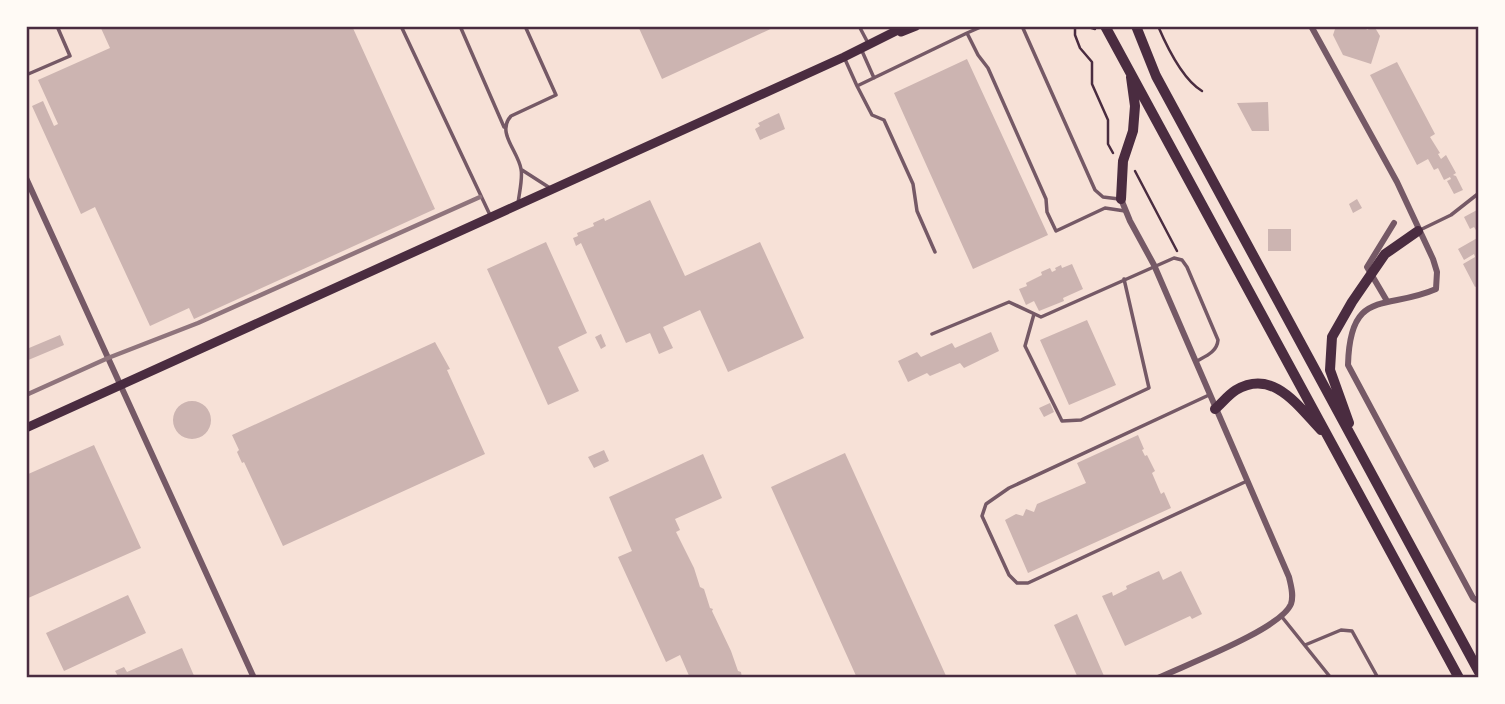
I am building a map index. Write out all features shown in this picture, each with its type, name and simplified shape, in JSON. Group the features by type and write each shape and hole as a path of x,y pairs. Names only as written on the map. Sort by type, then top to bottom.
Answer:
{"main road":[{"path":"26,428 844,57 906,26"},
{"path":"886,37 916,26"},
{"path":"1105,26 1459,678"},
{"path":"1136,26 1156,76 1479,672"},
{"path":"1121,199 1121,169 1133,131 1135,106 1130,70"},
{"path":"1359,453 1330,370 1332,337 1385,254 1419,234"},
{"path":"1215,409 1236,390 1256,383 1272,385 1287,394 1331,441"}],"street":[{"path":"1311,26 1397,183 1437,272 1436,289 1422,296 1374,304 1361,316 1352,330 1348,365 1473,598 1479,601"},
{"path":"26,178 254,678"},
{"path":"1121,199 1154,265 1293,592 1290,605 1282,617 1266,628 1158,678"},
{"path":"1387,301 1367,267 1394,223"}],"lane":[{"path":"26,75 70,56 57,26"},
{"path":"401,26 491,217"},
{"path":"460,26 522,170 517,205"},
{"path":"505,129 506,121 512,116 556,95 525,26"},
{"path":"859,26 874,78"},
{"path":"857,86 983,26"},
{"path":"1023,26 1095,190 1103,197 1121,199"},
{"path":"967,33 994,81 1046,199 1047,212 1056,231 1105,208 1125,211"},
{"path":"844,57 872,115 884,120 913,184 917,211 935,252"},
{"path":"522,170 552,190"},
{"path":"1419,234 1451,215 1479,193"},
{"path":"932,334 1009,302 1041,317 1174,258 1182,260 1188,267 1218,341 1217,347 1195,362"},
{"path":"1034,314 1025,346 1062,421 1081,420 1149,388 1124,279"},
{"path":"1209,395 1009,488 986,505 982,516 1009,575 1017,583 1028,583 1247,481"},
{"path":"1282,617 1331,678"},
{"path":"1305,645 1340,630 1352,631 1378,678"}],"path":[{"path":"1158,26 1181,69 1195,87 1202,91"}],"building":[{"path":"100,26 352,26 435,209 194,319 189,308 150,326 95,207 81,214 32,106 43,101 54,126 58,124 38,80 110,48"},
{"path":"638,26 777,26 662,79"},
{"path":"1336,26 1365,26 1367,30 1374,26 1380,36 1371,64 1343,55 1333,35"},
{"path":"967,59 1048,235 973,269 894,93"},
{"path":"1397,62 1435,134 1430,137 1440,153 1438,154 1441,159 1446,155 1456,173 1453,175 1463,190 1454,194 1447,181 1450,177 1444,180 1438,168 1434,170 1428,159 1417,165 1370,75"},
{"path":"1268,102 1269,131 1252,131 1237,103"},
{"path":"779,113 785,129 760,140 755,129 760,126 758,123"},
{"path":"1357,199 1362,208 1353,213 1349,204"},
{"path":"650,200 685,276 760,242 804,338 728,372 700,310 663,327 673,348 659,354 650,333 626,343 581,243 576,246 573,238 578,236 577,233 594,226 593,223 604,218 605,221"},
{"path":"1477,210 1479,235 1474,227 1470,229 1464,217"},
{"path":"1268,229 1291,229 1291,251 1268,251"},
{"path":"1479,237 1479,285 1475,287 1463,264 1475,257 1474,254 1464,260 1458,249"},
{"path":"546,242 587,333 558,347 579,391 548,405 487,269"},
{"path":"1072,264 1083,289 1063,298 1064,301 1039,311 1034,301 1026,305 1019,289 1042,275 1041,272 1050,268 1052,272 1061,265 1062,268"},
{"path":"1087,320 1116,385 1069,405 1040,340"},
{"path":"991,332 999,351 964,368 960,363 908,382 898,361 917,352 921,357 952,343 955,348"},
{"path":"601,334 606,346 601,349 595,337"},
{"path":"60,335 64,345 26,361 26,351 29,348"},
{"path":"435,342 450,369 447,370 485,454 283,546 244,462 242,463 232,435"},
{"path":"192,401 206,406 211,420 206,434 192,439 178,434 173,420 178,406"},
{"path":"1050,403 1054,412 1044,417 1039,408"},
{"path":"1138,435 1144,449 1142,450 1155,471 1152,473 1161,494 1164,492 1171,508 1028,573 1005,520 1016,514 1023,516 1026,509 1034,512 1037,504 1086,483 1077,463"},
{"path":"94,445 141,548 26,599 26,475"},
{"path":"604,450 609,461 594,468 588,457"},
{"path":"845,453 947,678 857,678 771,487"},
{"path":"703,454 722,498 675,519 680,530 676,532 742,678 690,678 680,655 666,662 618,557 632,551 609,497"},
{"path":"1159,571 1163,580 1181,571 1202,614 1192,619 1190,616 1125,646 1102,596 1112,592 1113,596 1127,589 1126,586"},
{"path":"128,595 146,633 64,671 46,633"},
{"path":"1077,614 1104,676 1100,678 1078,678 1054,625"},
{"path":"182,648 195,678 119,678 115,671 124,667 127,672"}],"railway":[{"path":"26,395 108,358 198,323 480,197"}]}
